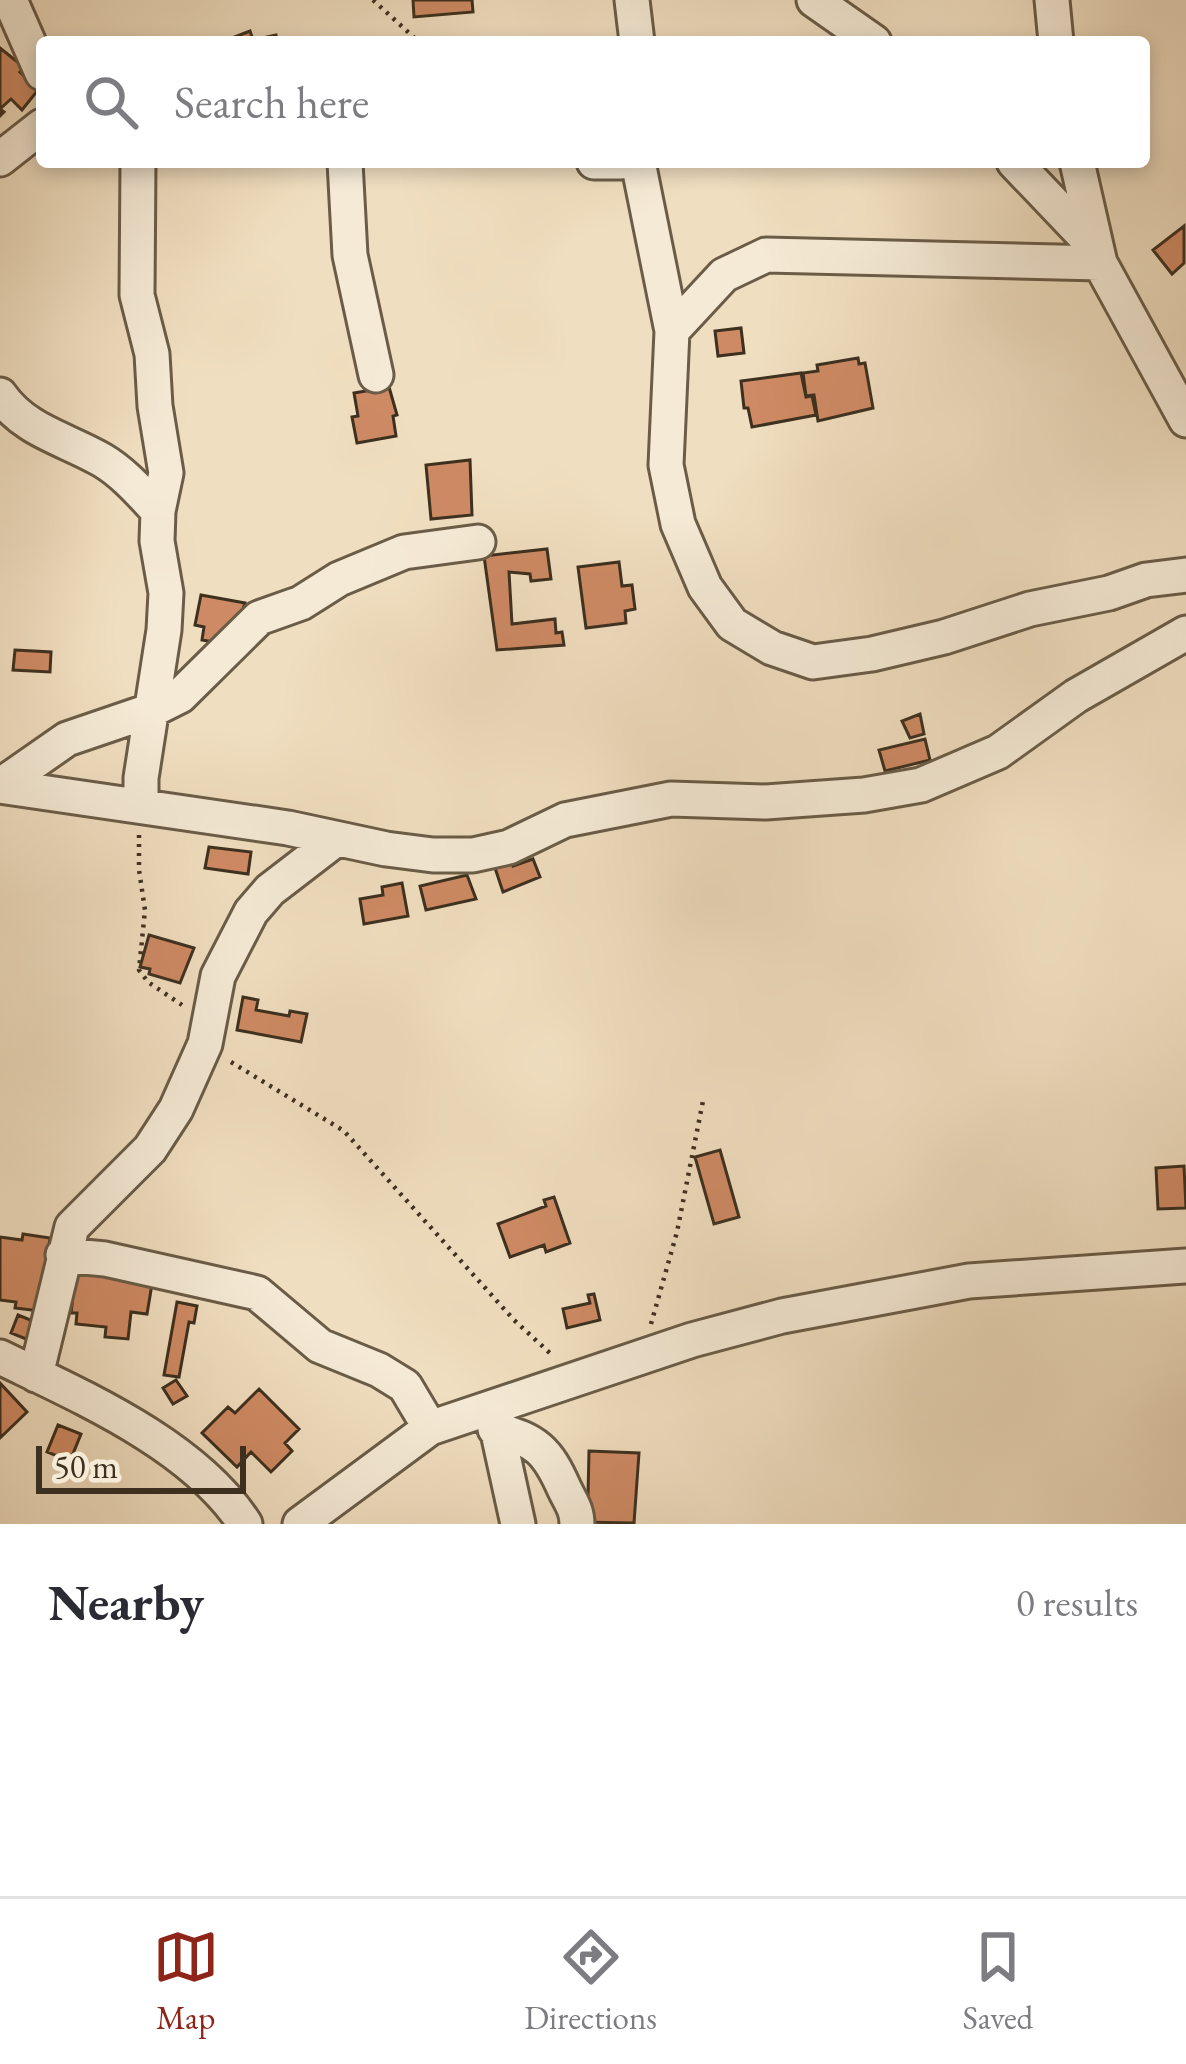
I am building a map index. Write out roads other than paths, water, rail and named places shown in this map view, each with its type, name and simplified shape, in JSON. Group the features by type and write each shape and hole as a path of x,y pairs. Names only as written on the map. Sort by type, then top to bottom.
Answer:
{"street":[{"path":"10,0 36,60"},
{"path":"632,0 636,36"},
{"path":"814,0 865,36"},
{"path":"1052,0 1055,36"},
{"path":"0,159 36,131"},
{"path":"137,168 136,295 152,354 155,406 166,455 157,541 166,593 141,806"},
{"path":"346,168 350,255 376,375"},
{"path":"639,168 672,331 666,465 678,524 705,587 731,624 772,648 813,662 872,654 1030,609 1109,593 1146,580 1186,575"},
{"path":"1020,168 1098,255 1186,420"},
{"path":"1078,168 1098,255"},
{"path":"672,331 724,275 766,255 1098,255"},
{"path":"0,395 11,412 34,427 106,462 158,512"},
{"path":"1,785 67,739 152,710 191,687 259,618 301,603 339,579 404,552 478,542"},
{"path":"1,785 433,855 473,855 509,847 565,820 671,799 766,802 864,795 921,785 998,752 1076,697 1186,634"},
{"path":"36,1375 63,1255 77,1219 159,1137 205,1044 218,976 251,912 271,890 335,840"},
{"path":"63,1255 105,1259 256,1293 320,1346 405,1386 430,1428"},
{"path":"300,1524 430,1428 494,1419 578,1379 782,1316 970,1282 1186,1266"},
{"path":"0,1358 125,1421 171,1451 235,1509 244,1524"},
{"path":"494,1419 518,1524"},
{"path":"494,1419 544,1452 577,1511 578,1524"}]}
